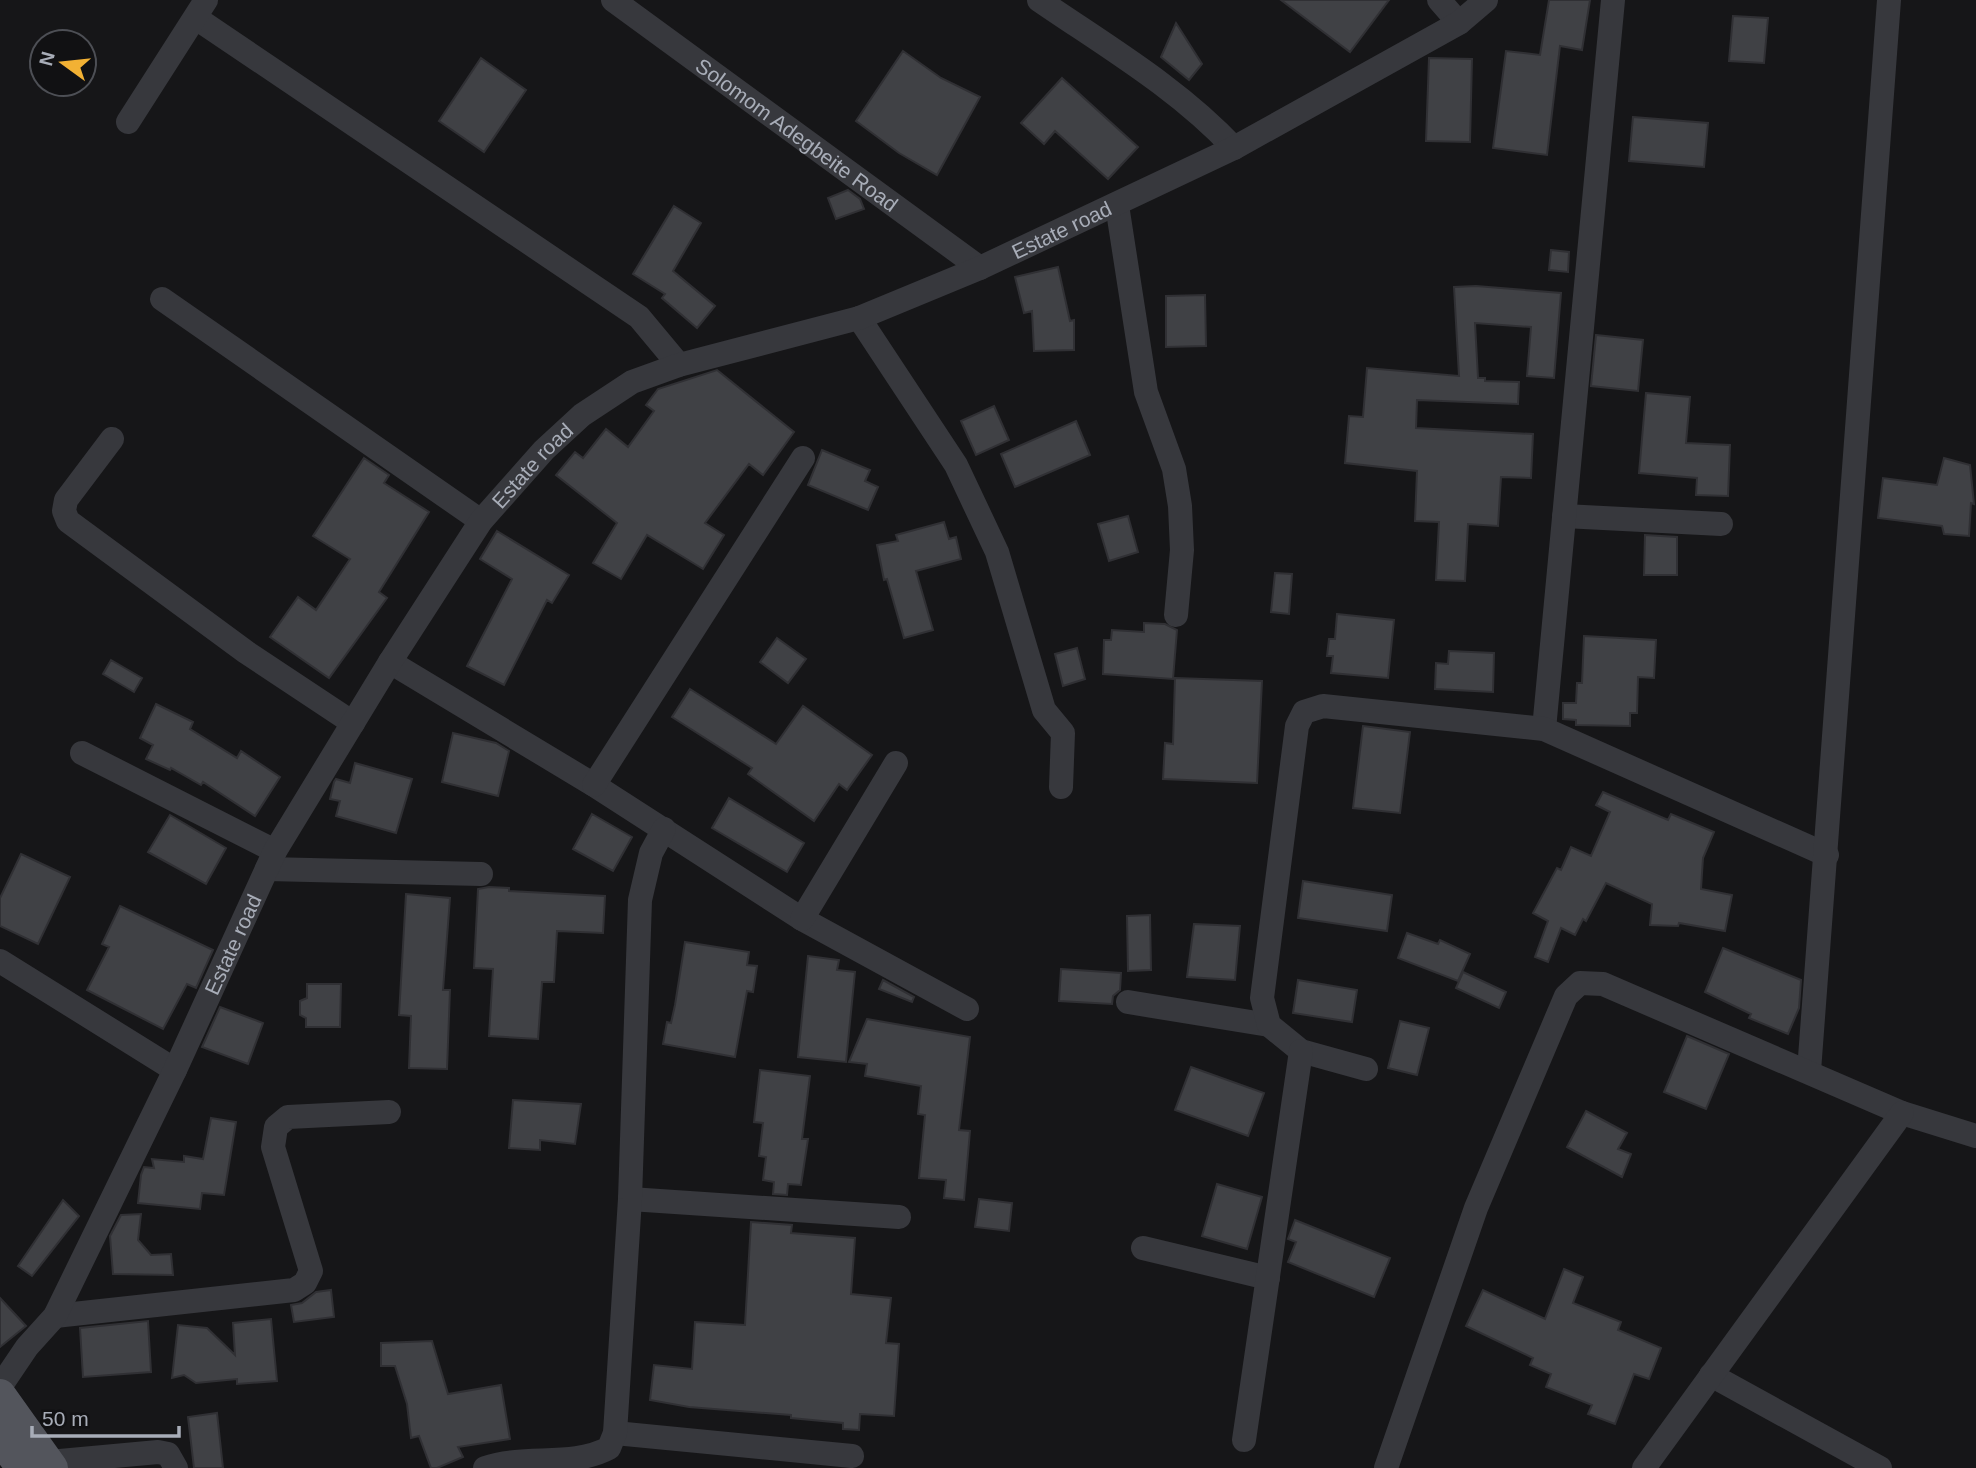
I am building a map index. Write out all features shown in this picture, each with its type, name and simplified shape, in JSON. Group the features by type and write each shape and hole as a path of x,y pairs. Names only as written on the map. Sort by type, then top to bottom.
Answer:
{"main road":[{"path":"0,1395 41,1466"},
{"path":"0,1437 41,1466"}],"street":[{"name":"Solomom Adegbeite Road","path":"613,0 980,268"},
{"path":"1039,0 1174,93 1211,124 1234,148"},
{"path":"1439,0 1459,23"},
{"name":"Estate road","path":"0,1387 27,1348 55,1316 175,1070 271,860 352,723 481,521 544,450 582,415 632,382 679,365 859,317 980,268 1116,205 1234,148 1459,23 1486,0"},
{"path":"1544,729 1613,0"},
{"path":"1809,1071 1889,0"},
{"path":"128,122 201,9 639,317 679,365"},
{"path":"1116,205 1146,392 1174,469 1180,506 1182,551 1175,615"},
{"path":"162,299 481,521"},
{"path":"859,317 956,465 997,552 1044,710 1063,733 1062,787"},
{"path":"112,439 66,500 64,511 68,521 246,652 352,723"},
{"path":"594,785 803,458"},
{"path":"1564,516 1721,524"},
{"path":"390,662 594,785 802,919 967,1009"},
{"path":"1269,1025 1262,998 1297,726 1304,712 1323,706 1544,729 1827,855"},
{"path":"82,753 271,860 481,874"},
{"path":"802,919 896,762"},
{"path":"485,1468 519,1460 580,1461 609,1448 615,1433 630,1199 640,900 651,852 664,829"},
{"path":"0,961 175,1070"},
{"path":"1386,1468 1476,1208 1566,996 1580,983 1603,984 1809,1071 1902,1114 1976,1136"},
{"path":"1128,1002 1269,1025 1301,1051 1366,1069"},
{"path":"1244,1440 1301,1051"},
{"path":"55,1316 218,1301 294,1290 305,1283 311,1271 273,1147 276,1127 288,1117 389,1112"},
{"path":"1644,1468 1902,1114"},
{"path":"630,1199 899,1217"},
{"path":"1143,1248 1269,1279"},
{"path":"1711,1375 1880,1468"},
{"path":"615,1433 852,1456"},
{"path":"41,1466 126,1462 168,1454 176,1468"}],"building":[{"path":"1281,0 1389,0 1350,52"},
{"path":"1549,0 1590,0 1582,50 1560,46 1547,155 1493,148 1506,51 1540,55"},
{"path":"1733,16 1768,18 1764,63 1729,61"},
{"path":"1176,23 1202,64 1189,80 1161,57"},
{"path":"903,51 941,78 980,97 937,175 899,153 856,121"},
{"path":"481,58 526,90 484,152 439,121"},
{"path":"1429,58 1472,59 1470,142 1426,141"},
{"path":"1062,78 1138,147 1108,179 1055,131 1044,144 1021,123"},
{"path":"1633,117 1708,123 1704,167 1629,161"},
{"path":"848,190 860,199 864,209 836,219 828,198"},
{"path":"674,206 701,223 673,271 715,306 697,328 662,298 665,294 633,274"},
{"path":"1551,250 1569,252 1568,272 1549,270"},
{"path":"1058,267 1070,321 1074,320 1074,350 1034,351 1032,311 1024,313 1015,277"},
{"path":"1476,286 1561,293 1554,378 1527,376 1531,327 1475,323 1478,378 1485,378 1485,381 1519,382 1518,404 1417,400 1416,428 1533,434 1531,478 1501,477 1498,526 1468,524 1465,581 1436,580 1439,522 1415,521 1417,471 1345,463 1349,416 1363,417 1367,368 1459,376 1454,287"},
{"path":"1205,295 1206,346 1166,347 1166,296"},
{"path":"1596,335 1643,340 1638,391 1591,386"},
{"path":"717,370 794,432 763,475 749,464 705,523 724,535 703,569 647,535 621,579 593,563 617,523 556,475 575,452 583,458 606,429 628,447 654,411 646,405 658,389"},
{"path":"1646,393 1690,397 1686,443 1730,445 1728,496 1696,495 1697,478 1639,473"},
{"path":"994,406 1009,440 976,455 961,421"},
{"path":"1076,421 1090,455 1015,487 1001,454"},
{"path":"822,450 870,470 865,481 878,487 868,510 808,485"},
{"path":"364,458 389,475 384,483 429,512 379,592 387,598 329,678 270,637 298,597 316,610 350,559 313,536"},
{"path":"1944,458 1970,465 1974,504 1971,503 1969,536 1944,534 1942,526 1878,518 1883,478 1937,485"},
{"path":"1128,516 1138,552 1109,561 1098,524"},
{"path":"944,522 949,539 956,537 961,559 916,571 933,630 904,638 887,579 884,580 877,545 898,541 896,535"},
{"path":"497,531 569,575 552,603 547,600 504,685 467,666 512,579 480,559"},
{"path":"1645,535 1677,537 1677,575 1644,575"},
{"path":"1275,573 1292,574 1289,614 1271,612"},
{"path":"1337,614 1394,620 1388,678 1331,673 1333,656 1327,656 1329,639 1335,639"},
{"path":"1144,623 1165,624 1177,630 1173,679 1103,674 1104,640 1111,640 1112,630 1144,632"},
{"path":"1584,636 1656,640 1654,678 1638,677 1637,713 1630,713 1630,726 1576,725 1576,720 1563,719 1563,703 1576,703 1577,683 1582,683"},
{"path":"777,638 806,659 788,683 760,662"},
{"path":"1077,648 1085,679 1063,686 1055,654"},
{"path":"1449,651 1494,653 1493,692 1435,689 1436,663 1448,664"},
{"path":"111,660 142,678 134,692 103,674"},
{"path":"1175,678 1262,681 1257,783 1163,779 1165,743 1173,744"},
{"path":"690,689 776,744 803,706 872,755 847,790 839,784 814,821 748,774 752,768 672,717"},
{"path":"156,704 193,722 190,729 237,758 241,751 280,777 255,816 203,782 201,785 171,768 170,770 146,759 153,745 140,738"},
{"path":"1363,726 1410,732 1400,813 1353,808"},
{"path":"453,733 496,743 509,751 498,796 442,782"},
{"path":"355,763 412,779 396,833 336,816 340,801 330,799 334,782 336,779 350,783"},
{"path":"1603,792 1668,820 1671,814 1714,832 1703,858 1701,889 1732,895 1725,931 1679,923 1678,926 1650,925 1652,904 1606,883 1586,921 1583,919 1575,935 1561,928 1548,962 1535,957 1548,921 1533,913 1557,868 1561,870 1571,847 1591,856 1610,812 1596,805"},
{"path":"729,798 804,843 787,872 712,828"},
{"path":"592,814 632,837 613,871 573,849"},
{"path":"170,815 226,848 206,884 148,852"},
{"path":"21,854 70,877 38,944 0,926 0,898"},
{"path":"1303,881 1392,895 1387,931 1298,918"},
{"path":"509,888 509,891 605,896 603,933 557,931 554,982 542,982 538,1039 489,1036 493,969 474,968 478,889"},
{"path":"406,894 450,898 443,990 450,990 447,1069 409,1068 411,1016 399,1015"},
{"path":"120,906 213,950 196,988 187,984 163,1029 87,990 109,947 102,944"},
{"path":"1150,915 1151,970 1128,971 1127,916"},
{"path":"1194,924 1240,926 1235,980 1187,977"},
{"path":"1407,933 1438,944 1440,940 1470,954 1458,981 1398,958"},
{"path":"685,942 749,952 747,965 757,966 753,992 747,991 735,1057 663,1044 667,1022 671,1023 675,1005"},
{"path":"1723,948 1801,980 1799,1008 1788,1034 1749,1018 1751,1014 1705,992"},
{"path":"808,956 839,960 837,970 855,972 846,1062 798,1057"},
{"path":"1061,969 1121,973 1120,990 1113,996 1112,1004 1059,1001"},
{"path":"1463,972 1506,992 1499,1008 1456,988"},
{"path":"883,980 914,997 912,1002 879,989"},
{"path":"1298,980 1357,990 1352,1022 1293,1013"},
{"path":"307,984 341,984 340,1027 306,1027 306,1018 300,1015 300,1001 307,998"},
{"path":"220,1007 263,1023 248,1064 202,1047"},
{"path":"867,1019 970,1037 959,1130 970,1131 964,1200 944,1198 946,1180 919,1178 925,1115 918,1114 921,1086 865,1076 867,1064 849,1062"},
{"path":"1400,1021 1429,1028 1417,1075 1388,1068"},
{"path":"1687,1036 1729,1054 1706,1109 1664,1092"},
{"path":"1191,1067 1264,1093 1248,1136 1175,1110"},
{"path":"760,1070 810,1076 802,1139 808,1139 801,1185 788,1184 787,1195 773,1194 774,1182 763,1180 766,1157 759,1156 763,1123 754,1122"},
{"path":"513,1100 581,1104 575,1144 540,1140 540,1150 509,1148"},
{"path":"1586,1111 1627,1133 1618,1149 1631,1154 1622,1177 1567,1147"},
{"path":"211,1118 236,1122 224,1195 202,1193 200,1209 138,1203 141,1175 144,1167 154,1168 152,1159 184,1162 184,1156 203,1159"},
{"path":"1217,1184 1262,1197 1247,1249 1202,1236"},
{"path":"979,1199 1012,1203 1009,1231 975,1227"},
{"path":"63,1200 79,1216 32,1276 18,1266"},
{"path":"141,1214 138,1240 151,1255 171,1254 173,1275 113,1274 110,1236 121,1215"},
{"path":"1295,1220 1390,1258 1374,1297 1288,1262 1296,1242 1288,1239"},
{"path":"751,1222 792,1225 791,1233 855,1238 851,1294 891,1298 886,1343 899,1344 894,1416 860,1414 859,1430 843,1429 843,1423 791,1418 791,1415 689,1407 650,1400 654,1365 692,1369 695,1322 745,1325"},
{"path":"1564,1269 1583,1277 1573,1303 1621,1322 1618,1330 1661,1348 1649,1379 1634,1374 1615,1424 1588,1414 1592,1405 1546,1387 1551,1374 1530,1365 1533,1358 1466,1326 1483,1290 1545,1319"},
{"path":"331,1290 334,1317 294,1322 291,1305 302,1303 316,1292"},
{"path":"0,1298 26,1326 0,1347"},
{"path":"271,1319 277,1381 237,1384 237,1379 196,1383 184,1375 172,1378 178,1325 207,1328 235,1355 233,1323"},
{"path":"148,1321 151,1372 83,1377 80,1328"},
{"path":"432,1341 448,1394 501,1385 510,1439 458,1447 463,1457 437,1468 431,1468 419,1436 411,1438 407,1404 395,1366 381,1366 381,1343"},
{"path":"217,1413 223,1468 194,1468 188,1417"}]}
